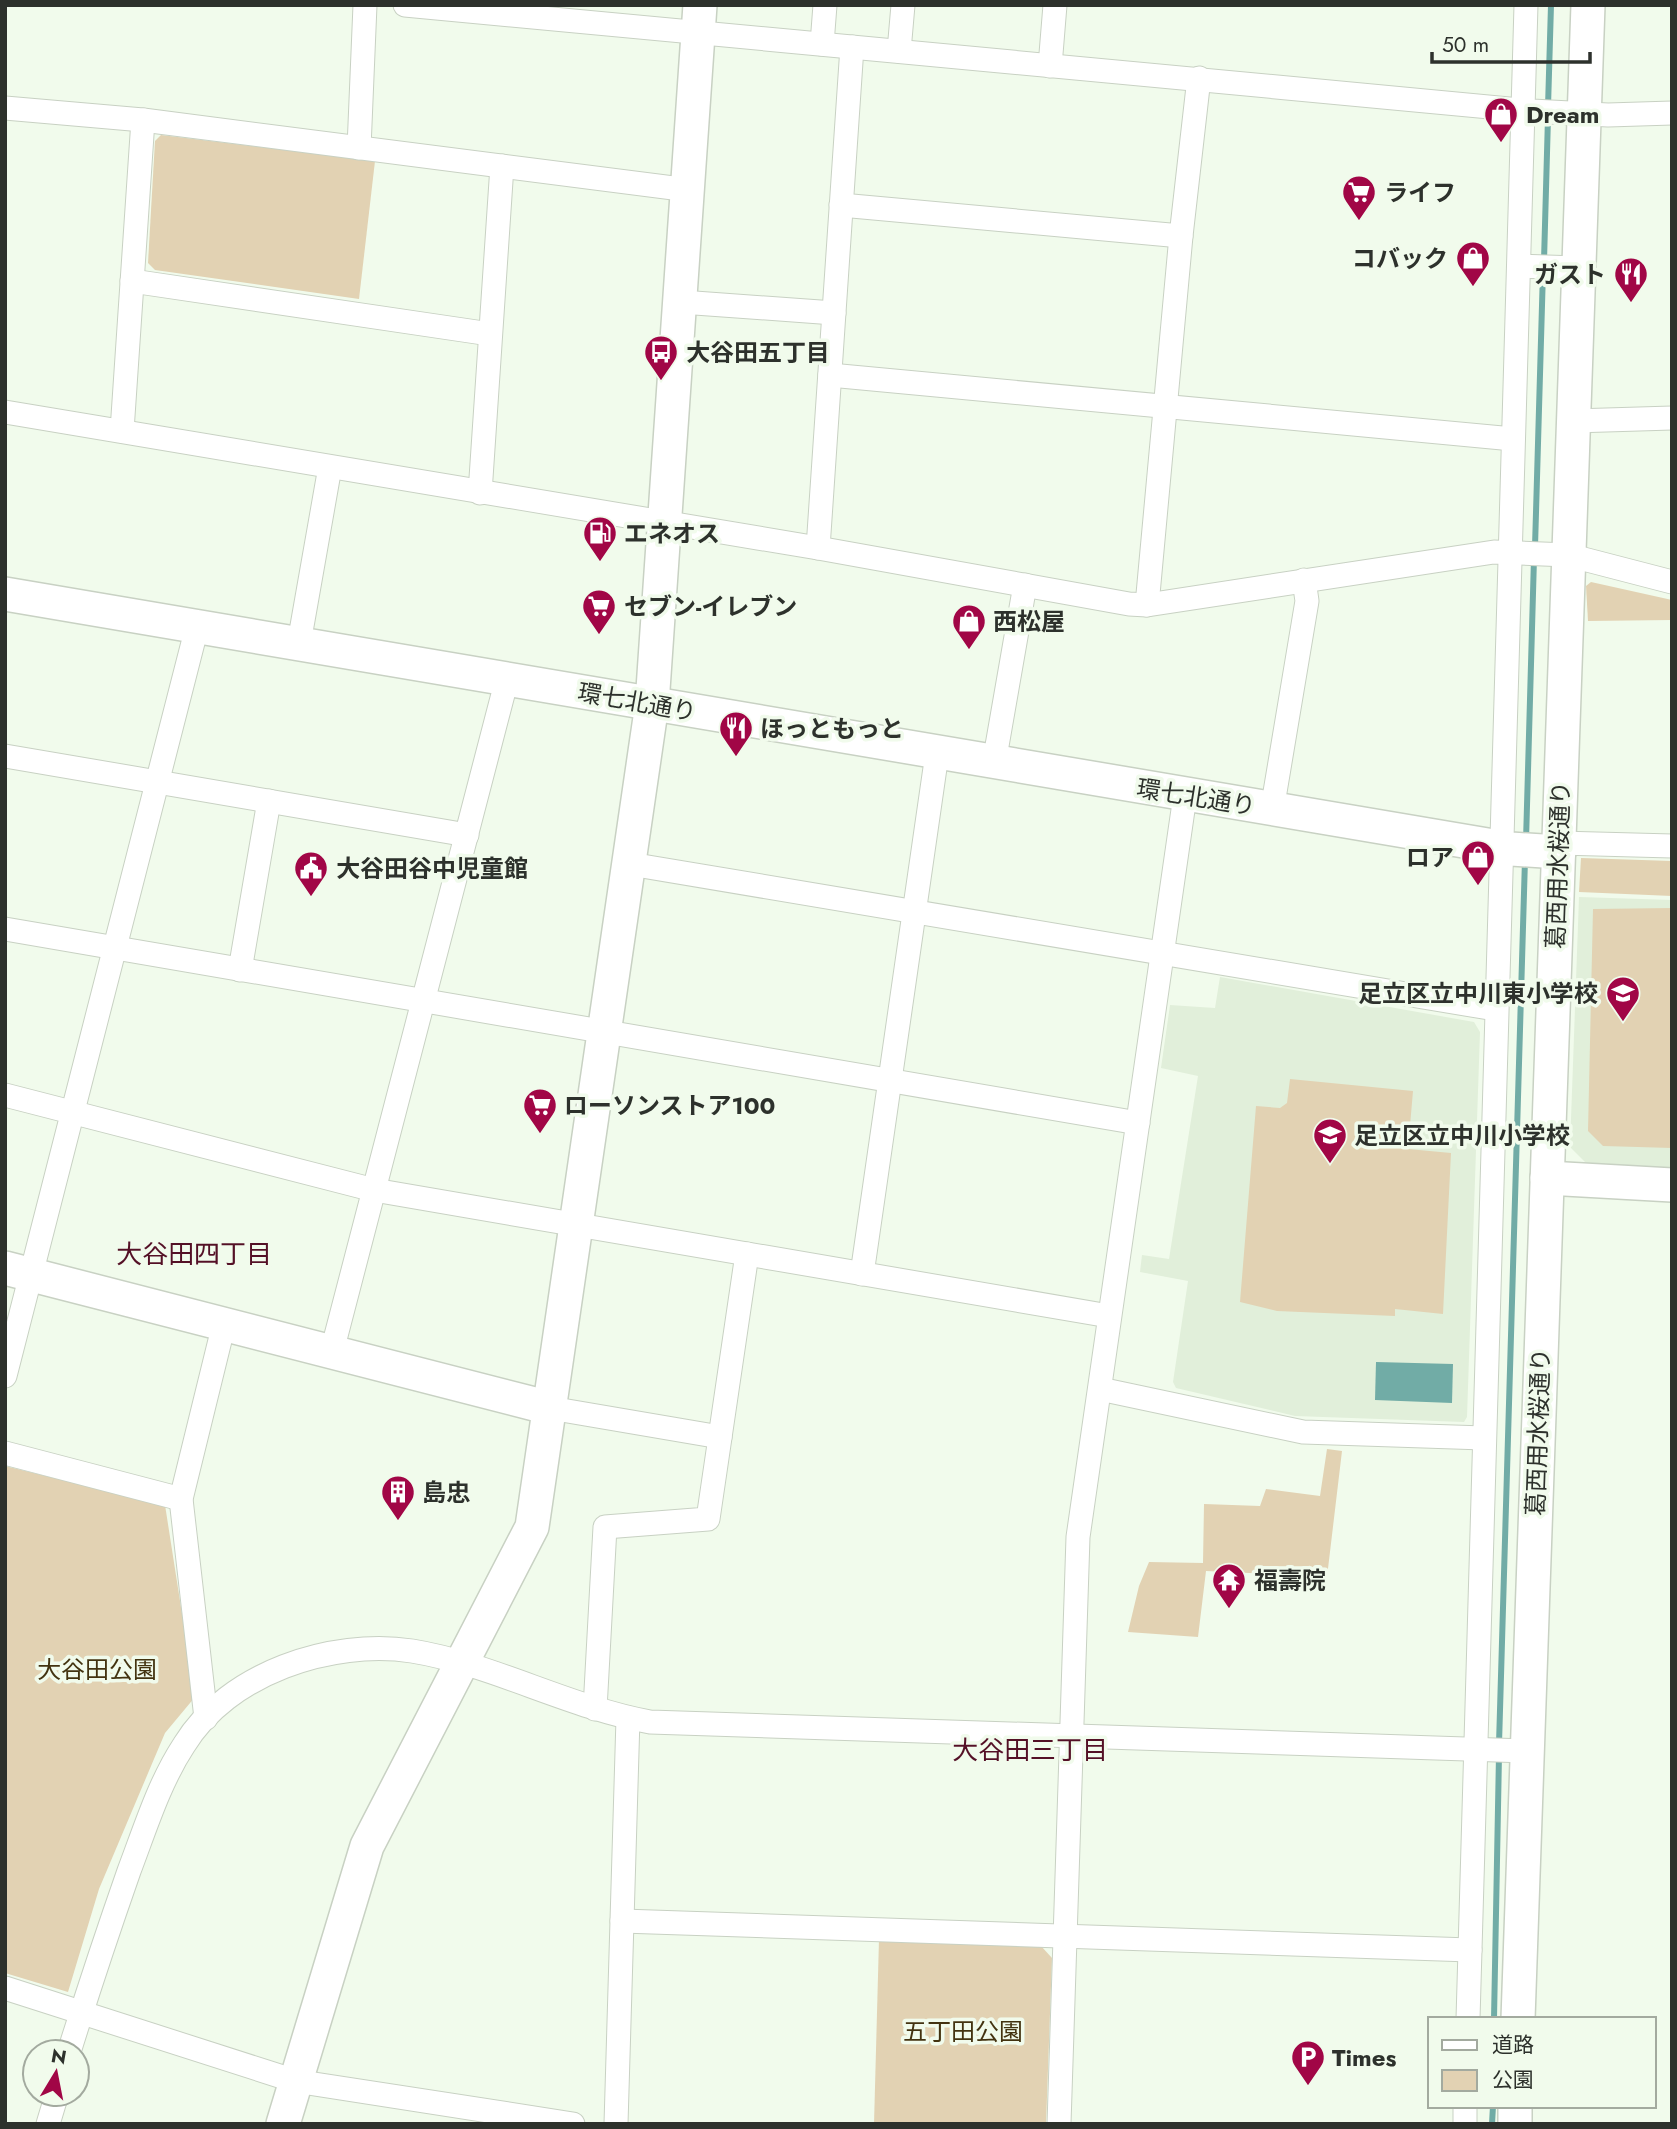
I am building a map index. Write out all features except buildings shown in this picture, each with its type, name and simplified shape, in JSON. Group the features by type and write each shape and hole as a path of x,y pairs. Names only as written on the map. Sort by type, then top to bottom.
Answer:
{"street":[{"path":"359,148 365,5"},
{"path":"405,5 699,19 822,44 852,47 1527,111 1575,114 1672,113"},
{"path":"822,44 825,5"},
{"path":"899,51 903,5"},
{"path":"1050,65 1055,5"},
{"path":"1468,2017 1495,1009 1534,849 1536,553 1513,439 1523,267 1527,111 1526,5"},
{"name":"葛西用水桜通り","path":"1518,2017 1521,1750 1547,1178 1534,849 1536,553 1573,421 1570,268 1575,114 1588,5"},
{"path":"283,2124 367,1846 532,1527 652,704 699,19"},
{"path":"818,548 852,47"},
{"path":"1147,605 1181,236 1199,78"},
{"path":"5,108 143,121 689,190"},
{"path":"122,431 143,121"},
{"path":"480,493 502,166"},
{"path":"841,205 1181,236"},
{"path":"1523,267 1570,268"},
{"path":"132,281 490,334"},
{"path":"681,302 834,313"},
{"path":"830,375 1513,439"},
{"path":"5,412 1147,605 1454,557 1536,553 1672,582"},
{"path":"1573,421 1672,418"},
{"path":"299,643 330,467"},
{"path":"1272,810 1307,601 1304,580"},
{"path":"993,764 1025,585"},
{"name":"環七北通り","path":"5,594 993,764 1272,810 1534,849"},
{"path":"5,1377 19,1271 72,1112 197,626"},
{"path":"332,1351 507,679"},
{"path":"862,1274 937,754"},
{"path":"5,756 467,835"},
{"path":"1059,2124 1078,1536 1185,796"},
{"path":"240,970 269,801"},
{"path":"1534,849 1672,846"},
{"path":"630,864 1495,1009"},
{"path":"5,929 1138,1123"},
{"path":"5,1095 374,1190 1109,1316"},
{"path":"1547,1178 1672,1185"},
{"path":"595,1709 605,1527 708,1519 747,1254"},
{"path":"19,1271 550,1408 720,1437"},
{"path":"206,1718 181,1499 224,1324"},
{"path":"1100,1389 1303,1432 1484,1438"},
{"path":"5,1453 181,1499"},
{"path":"73,2038 163,1783 184,1743 206,1718 253,1682 288,1664 323,1654 365,1647 413,1651 595,1709 650,1722 1521,1750"},
{"path":"615,2124 628,1718"},
{"path":"622,1921 1470,1950"},
{"path":"5,1988 295,2081 573,2124"}],"shaded area":[{"name":"足立区立中川東小学校","path":"1579,897 1672,900 1672,1170 1589,1166 1570,1147"},
{"name":"足立区立中川小学校","path":"1220,977 1474,1022 1480,1032 1467,1417 1464,1422 1295,1416 1176,1388 1173,1382 1188,1281 1140,1272 1142,1255 1169,1259 1198,1076 1161,1068 1170,1005 1215,1008"}],"green space":[{"path":"161,135 375,161 359,299 155,270 148,263 155,141"},
{"path":"1591,582 1672,600 1672,620 1588,621 1586,586"},
{"path":"1581,858 1672,861 1672,896 1579,892"},
{"name":"足立区立中川東小学校","path":"1672,908 1672,1148 1603,1146 1588,1131 1593,909"},
{"path":"1290,1079 1413,1091 1408,1149 1451,1153 1443,1314 1395,1309 1395,1316 1277,1311 1240,1302 1256,1106 1280,1108 1287,1103"},
{"path":"1327,1449 1342,1451 1327,1577 1272,1569 1271,1574 1206,1571 1198,1637 1128,1632 1139,1586 1149,1562 1203,1563 1204,1504 1260,1506 1266,1489 1320,1496"},
{"name":"大谷田公園","path":"5,1466 165,1505 195,1697 165,1733 99,1889 68,1992 5,1973"},
{"name":"五丁田公園","path":"879,1939 1041,1946 1052,1958 1046,2124 874,2124"}],"water":[{"path":"1376,1362 1453,1364 1452,1403 1375,1400"}],"waterway":[{"path":"1548,107 1551,5"},
{"path":"1544,261 1548,117"},
{"path":"1535,547 1543,271"},
{"path":"1526,841 1534,558"},
{"path":"1499,1744 1525,859"},
{"path":"1494,2017 1499,1755"},
{"path":"1492,2124 1493,2108"}],"place":[{"name":"Dream","path":"1501,144"},
{"name":"ライフ","path":"1359,222"},
{"name":"コバック","path":"1473,288"},
{"name":"ガスト","path":"1631,304"},
{"name":"大谷田五丁目","path":"661,382"},
{"name":"エネオス","path":"600,563"},
{"name":"セブン-イレブン","path":"599,636"},
{"name":"西松屋","path":"969,651"},
{"name":"ほっともっと","path":"736,758"},
{"name":"ロア","path":"1478,887"},
{"name":"大谷田谷中児童館","path":"311,898"},
{"name":"足立区立中川東小学校","path":"1623,1023"},
{"name":"ローソンストア100","path":"540,1135"},
{"name":"足立区立中川小学校","path":"1330,1165"},
{"name":"島忠","path":"398,1522"},
{"name":"福壽院","path":"1229,1610"},
{"name":"Times","path":"1308,2087"}],"district":[{"name":"大谷田四丁目","path":"194,1254"},
{"name":"大谷田三丁目","path":"1030,1750"}]}
